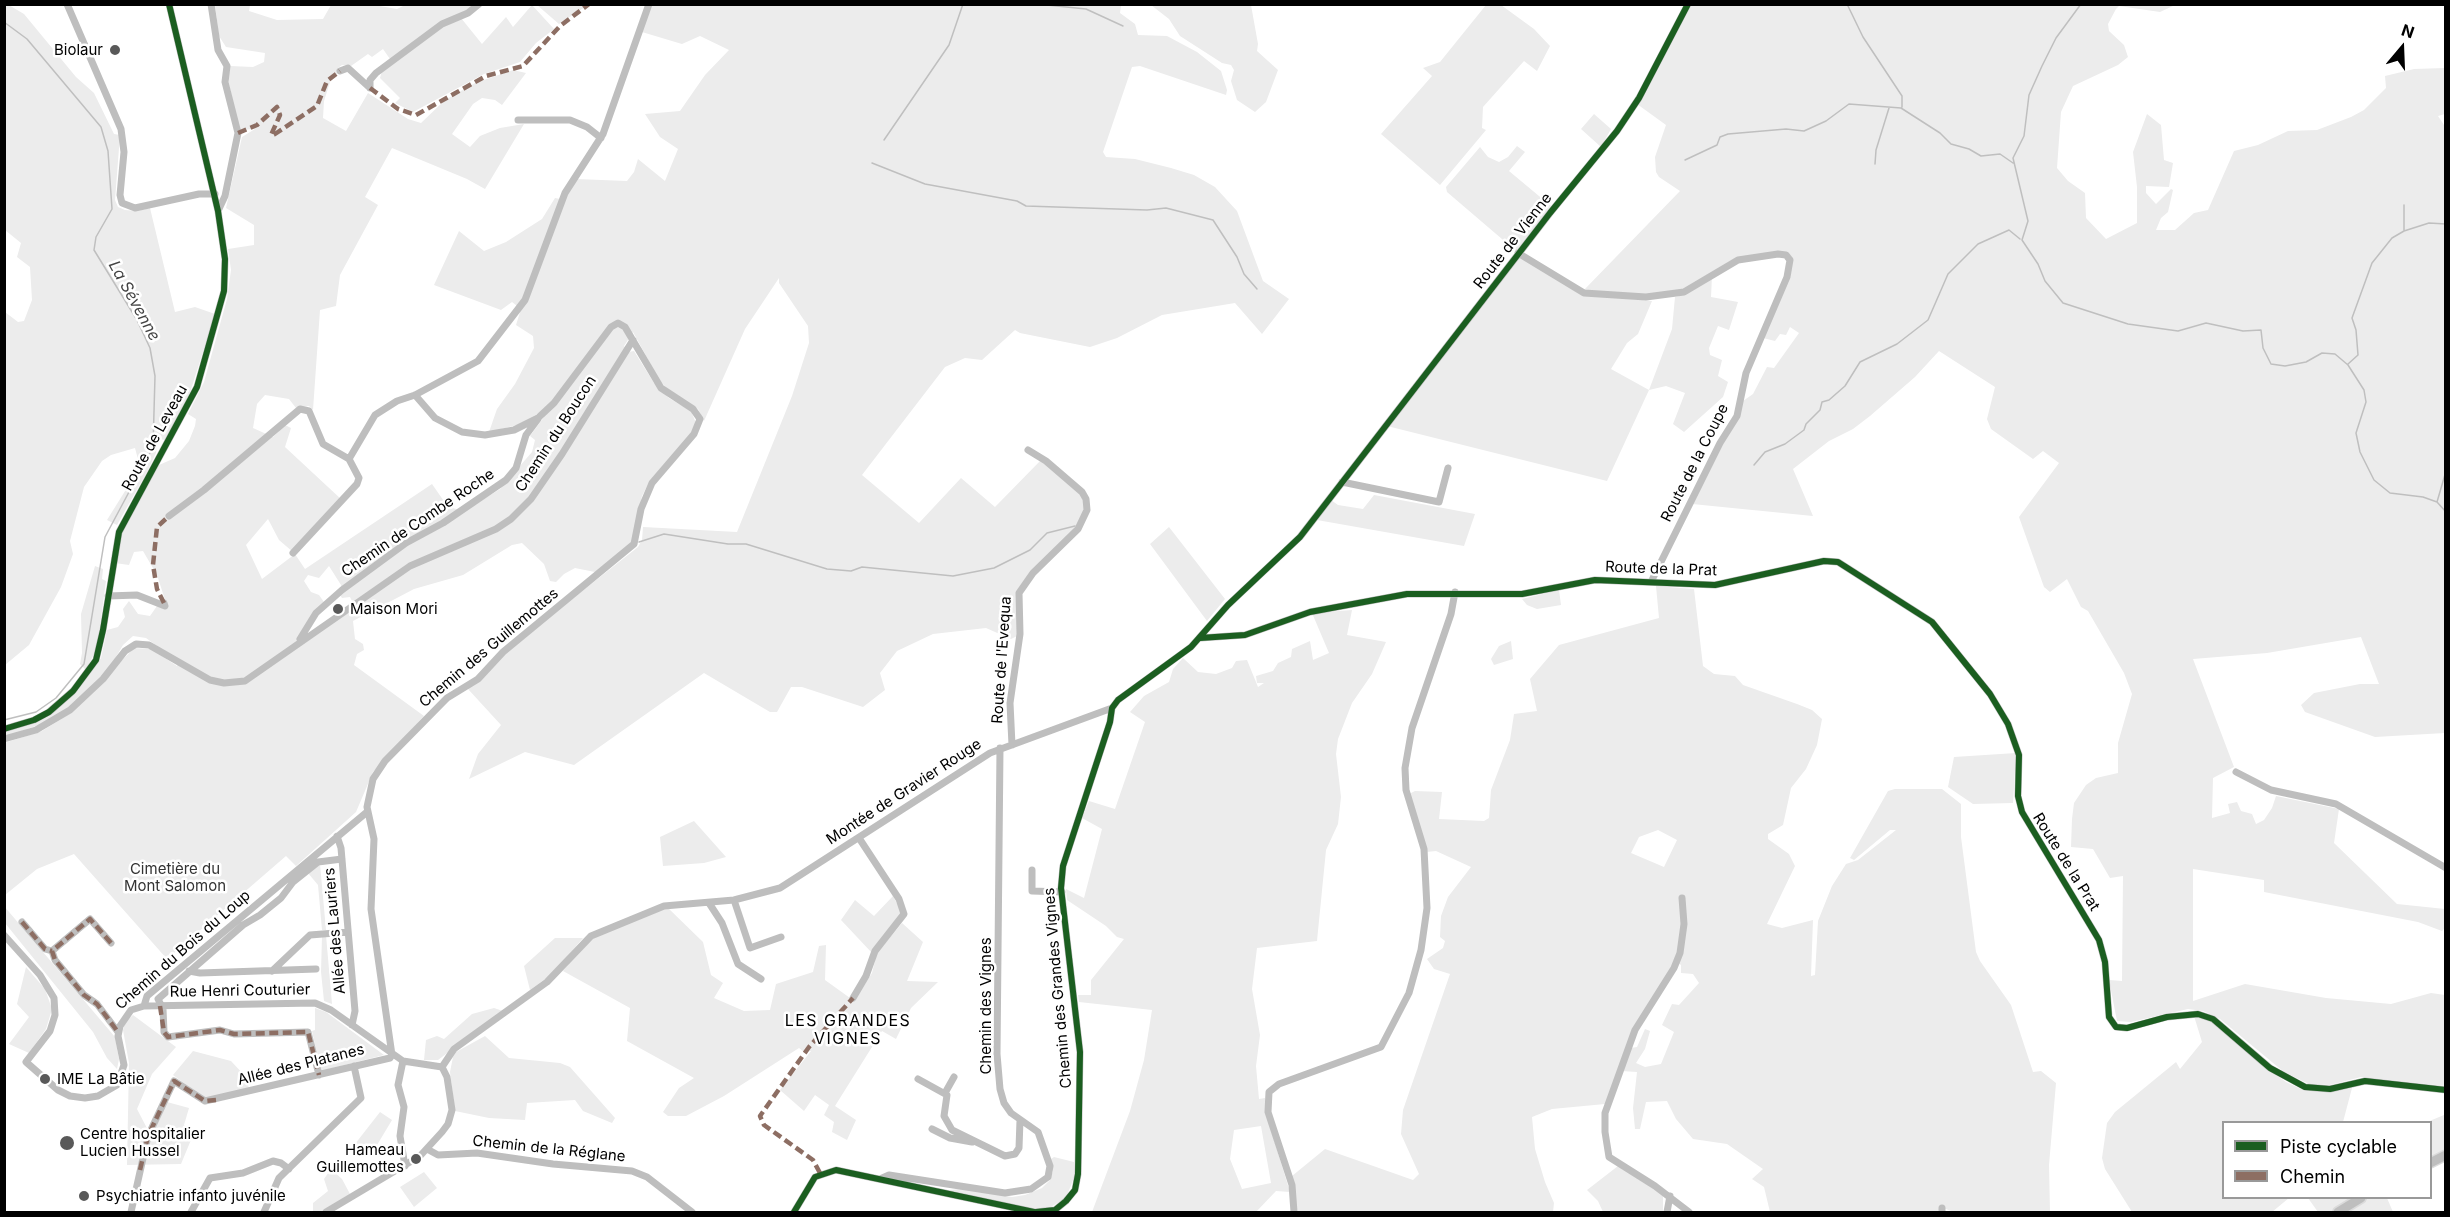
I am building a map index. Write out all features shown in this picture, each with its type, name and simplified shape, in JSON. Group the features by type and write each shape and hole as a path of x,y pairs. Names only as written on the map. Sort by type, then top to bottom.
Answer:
{"main road":[{"path":"2338,1212 2358,1199"}],"street":[{"path":"67,4 120,124 124,152 120,195 122,203 135,208 199,194 215,194"},
{"name":"Route de Leveau","path":"4,729 34,720 49,712 83,678 99,652 116,543 121,525 193,396 213,334 225,279 218,211 169,4"},
{"path":"212,4 218,50 227,66 225,82 238,133 225,196 218,211"},
{"path":"340,71 348,68 370,88 371,77 382,68 442,24 468,13 479,4"},
{"path":"349,459 375,415 397,401 415,395 478,361 528,294 565,193 601,138 650,4"},
{"name":"Route de Vienne","path":"1200,638 1228,605 1293,546 1518,253 1624,122 1688,4"},
{"path":"518,120 570,120 587,127 601,138"},
{"name":"Route de la Coupe","path":"1518,253 1584,293 1646,297 1684,292 1738,260 1778,254 1786,255 1790,260 1787,277 1746,373 1737,416 1720,443 1651,582"},
{"path":"415,395 443,423 470,434 504,433 538,418 565,390 611,327 621,324 633,340"},
{"name":"Chemin des Guillemottes","path":"392,1055 371,909 374,839 367,812 367,799 373,778 425,719 452,694 478,679 503,652 597,577 636,540 641,508 652,483 694,434 700,419 693,409 661,388 633,340"},
{"name":"Chemin du Boucon","path":"4,739 36,729 70,710 104,679 125,651 136,644 149,645 210,680 235,683 252,678 299,642 410,566 479,538 504,524 525,507 562,454 633,340"},
{"path":"169,516 304,408 309,411 323,444 349,459 359,478 357,484 293,553"},
{"name":"Chemin de Combe Roche","path":"299,642 316,613 342,590 406,543 450,519 506,480 516,468 526,435 538,418"},
{"name":"Route de l'Evequa","path":"1012,745 1010,703 1020,634 1019,593 1033,573 1078,529 1087,510 1086,499 1082,492 1046,461 1028,450"},
{"path":"1342,482 1439,502 1448,468"},
{"name":"Route de la Prat","path":"1200,638 1245,635 1316,611 1407,594 1455,592 1522,594 1577,582 1731,584 1833,560 1845,565 1932,622 1990,694 2011,730 2019,755 2018,796 2022,812 2099,940 2105,962 2109,1017 2116,1027 2127,1028 2167,1017 2198,1014 2218,1022 2270,1068 2305,1088 2330,1089 2365,1081 2445,1090"},
{"path":"1294,1212 1292,1185 1270,1124 1267,1102 1269,1092 1279,1083 1381,1047 1412,985 1425,936 1427,908 1424,849 1407,790 1405,768 1412,728 1448,625 1455,592"},
{"path":"108,596 137,595 165,606 164,603"},
{"name":"Montée de Gravier Rouge","path":"442,1067 454,1049 547,982 591,936 660,907 734,900 780,888 969,765 1000,748 1112,708 1118,700 1200,638"},
{"name":"Chemin des Grandes Vignes","path":"794,1212 811,1181 820,1173 842,1170 1035,1212 1055,1210 1075,1190 1078,1174 1080,1052 1062,892 1067,847 1110,722 1112,708"},
{"name":"Chemin des Vignes","path":"880,1179 889,1175 1005,1193 1031,1189 1048,1177 1050,1166 1038,1132 1007,1109 1002,1098 997,1054 1000,748"},
{"path":"2236,772 2271,790 2336,804 2445,868"},
{"name":"Chemin du Bois du Loup","path":"4,934 40,975 54,998 55,1016 50,1031 26,1062 65,1094 85,1098 98,1096 114,1089 121,1076 123,1061 118,1032 129,1012 144,1006 147,996 367,812"},
{"name":"Allée des Lauriers","path":"337,836 342,859 355,1011 352,1025"},
{"path":"853,998 866,976 875,951 904,914 899,899 859,838"},
{"path":"319,1075 308,1032 234,1034 220,1030 168,1037 164,1032 163,1010 159,996 243,925 281,898 293,882 318,862 342,859"},
{"path":"1032,870 1032,891 1062,892"},
{"path":"1682,898 1684,924 1677,960 1638,1023 1605,1113 1605,1149 1609,1156 1670,1196 1689,1212"},
{"path":"734,900 750,948 781,937"},
{"path":"709,903 722,923 738,964 761,979"},
{"path":"52,951 90,919 111,943"},
{"path":"22,922 45,949 52,951 62,969 84,995 97,1004 118,1032"},
{"path":"272,971 310,935 348,932"},
{"path":"189,971 316,969"},
{"name":"Rue Henri Couturier","path":"144,1006 306,1001 322,1005 392,1055"},
{"path":"326,1212 405,1166 427,1149 451,1117 447,1077 442,1067 403,1061 392,1055"},
{"name":"Allée des Platanes","path":"131,1212 148,1136 174,1081 206,1101 216,1100 390,1058 392,1055"},
{"path":"403,1061 398,1085 404,1107 400,1136 405,1166"},
{"path":"264,1212 274,1185 359,1102 362,1091 354,1066"},
{"path":"954,1077 945,1093 947,1095 944,1109 947,1124 954,1132 1005,1156 1012,1156 1019,1148 1020,1120"},
{"path":"918,1079 945,1093"},
{"path":"932,1129 950,1138 972,1142"},
{"name":"Chemin de la Réglane","path":"427,1149 438,1155 477,1153 632,1171 647,1177 681,1209 692,1212"},
{"path":"191,1212 208,1181 214,1176 243,1173 273,1161 289,1169"},
{"path":"1666,1212 1670,1196"},
{"path":"992,1204 1003,1212"}],"green space":[{"path":"7,4 24,14 76,77 94,93 114,134 120,135 115,200 118,207 125,210 136,211 150,208 175,312 195,307 215,314 187,402 166,440 158,439 156,453 147,472 117,525 107,520 140,467 135,448 111,455 102,461 84,487 70,541 73,554 61,587 29,645 5,665 5,312 18,322 24,321 32,300 30,267 17,257 21,243 5,230 4,5"},
{"name":"Cimetière du Mont Salomon","path":"368,4 397,9 405,5 476,5 390,59 383,49 372,57 368,54 351,66 342,65 331,79 324,101 323,118 346,131 368,93 408,119 421,123 445,100 475,83 513,70 526,73 502,105 495,100 482,98 473,104 452,134 470,147 480,136 500,128 524,124 485,189 467,179 392,148 365,197 378,205 340,275 336,306 320,310 313,410 309,406 296,408 289,399 265,395 257,404 253,428 273,437 285,425 291,428 285,447 342,500 293,552 279,540 268,519 246,545 262,579 295,554 305,569 432,484 448,507 465,511 500,489 532,452 535,440 530,436 544,417 541,412 517,425 489,432 497,409 515,384 534,348 533,336 516,325 521,309 512,302 501,310 434,285 459,231 484,251 506,242 542,219 555,198 560,199 567,193 576,179 627,181 634,172 638,159 665,181 678,149 660,137 645,114 680,111 705,75 729,50 700,36 682,44 642,32 651,5 1121,5 1120,13 1135,24 1138,35 1167,36 1197,52 1221,71 1227,90 1226,95 1140,66 1132,67 1103,152 1106,157 1135,159 1194,175 1215,187 1237,211 1263,281 1289,299 1262,334 1235,303 1162,315 1117,338 1090,347 1020,333 1015,330 982,360 965,358 945,367 862,475 919,523 961,478 995,507 1041,460 1079,491 1085,505 1080,522 1020,588 1017,636 1011,639 986,628 933,634 897,651 880,673 885,690 863,707 802,687 791,687 777,712 770,712 704,673 574,765 525,752 469,779 478,754 501,725 468,689 505,652 638,547 642,540 643,527 737,532 792,396 809,343 808,326 779,283 779,278 745,329 704,421 698,409 671,393 660,381 633,332 624,346 628,352 634,351 654,383 669,398 691,411 696,423 694,430 648,484 642,496 631,545 595,572 575,568 556,582 550,581 544,564 522,543 512,545 463,575 414,589 353,621 355,639 363,644 364,650 357,654 354,665 424,716 373,772 356,812 296,866 286,856 167,959 74,854 37,869 5,895 4,743 42,731 71,713 134,648 151,649 177,666 179,662 146,638 133,636 123,645 106,674 73,706 53,720 5,737 4,733 52,714 75,694 101,658 107,630 118,627 125,617 123,609 129,601 138,614 150,616 157,606 165,609 167,606 157,575 143,551 134,552 129,565 115,563 118,548 125,522 159,465 175,458 189,441 195,426 196,419 188,414 204,382 227,299 231,270 228,249 254,245 254,225 226,208 242,137 255,129 239,130 228,79 230,66 253,67 264,62 265,53 226,47 219,36 215,5 250,5 249,11 277,20 323,19 331,5","holes":["329,566 341,585 340,595 342,598 350,597 355,607 312,637 301,633 324,602 319,595 311,592 304,581 308,575 319,578"]},
{"path":"532,5 554,29 536,43 520,62 484,74 413,112 395,103 400,98 380,78 382,71 443,26 461,18 482,44 506,17 513,27"},
{"path":"537,5 588,5 559,24"},
{"path":"1151,5 1251,5 1258,44 1257,51 1278,70 1266,102 1255,112 1237,100 1231,81 1234,70 1231,65 1222,63 1180,36 1169,19"},
{"path":"1486,5 1501,5 1534,29 1550,46 1537,71 1524,61 1483,107 1482,128 1486,130 1440,185 1381,134 1432,76 1423,68 1440,62"},
{"path":"1691,5 2175,5 2160,12 2119,6 2108,24 2109,31 2124,45 2128,57 2118,65 2073,86 2061,112 2057,168 2068,181 2085,193 2086,218 2106,239 2137,223 2137,187 2133,152 2147,114 2161,125 2164,160 2173,163 2169,187 2146,186 2146,193 2156,204 2171,189 2173,190 2168,212 2161,218 2156,230 2175,230 2194,213 2208,210 2234,151 2258,145 2288,131 2317,130 2351,117 2364,110 2386,88 2385,76 2414,69 2445,68 2445,114 2438,116 2446,128 2445,733 2375,737 2305,712 2301,705 2314,693 2360,684 2379,684 2361,637 2267,653 2193,659 2234,767 2213,778 2212,818 2230,813 2228,804 2237,802 2241,811 2252,814 2256,824 2264,820 2276,796 2339,809 2334,843 2397,904 2445,909 2445,928 2442,931 2418,922 2264,892 2264,880 2193,869 2193,1001 2245,984 2326,998 2391,1004 2431,993 2445,995 2445,1086 2361,1077 2330,1085 2309,1084 2284,1072 2220,1019 2203,1011 2188,1009 2131,1022 2117,1021 2109,980 2122,981 2123,876 2110,878 2093,849 2071,847 2072,819 2074,803 2086,785 2096,778 2118,773 2118,743 2132,694 2124,673 2088,611 2081,607 2067,579 2050,592 2044,587 2019,517 2059,463 2043,451 2033,459 1991,429 1987,419 1995,387 1939,351 1915,377 1870,416 1853,429 1829,441 1793,469 1813,516 1692,504 1743,401 1753,394 1767,367 1774,368 1799,333 1790,327 1786,335 1780,334 1775,341 1763,338 1792,267 1792,257 1789,254 1730,261 1682,290 1656,295 1583,291 1680,191 1659,177 1656,172 1655,157 1666,125 1637,104"},
{"path":"1594,114 1611,129 1601,147 1581,129"},
{"path":"1517,146 1525,152 1509,171 1551,206 1516,251 1447,192 1446,187 1480,147 1488,157 1499,162 1508,157"},
{"path":"1519,256 1580,294 1652,301 1638,334 1627,343 1611,369 1649,390 1607,481 1387,426"},
{"path":"1712,276 1711,297 1738,302 1729,330 1718,326 1709,348 1710,355 1722,360 1718,376 1728,382 1723,397 1684,432 1673,424 1685,393 1666,386 1649,390 1672,329 1675,297 1684,295"},
{"path":"1374,495 1475,514 1464,546 1317,520 1331,500 1338,505 1363,509"},
{"path":"1169,527 1225,599 1207,621 1150,544"},
{"path":"95,566 103,569 102,579 106,581 97,648 86,670 80,664 81,614"},
{"path":"1656,586 1694,589 1703,666 1714,674 1735,676 1743,685 1812,710 1822,719 1817,745 1806,769 1791,788 1783,825 1768,834 1768,839 1789,854 1795,866 1767,924 1782,928 1813,920 1811,976 1815,975 1818,921 1832,886 1846,864 1858,860 1896,830 1890,830 1854,860 1850,858 1888,791 1942,789 1961,804 1961,837 1976,952 2011,1005 2033,1072 2041,1071 2056,1083 2049,1165 2050,1212 1954,1212 1940,1207 1938,1212 1770,1212 1764,1187 1752,1179 1763,1169 1727,1144 1693,1139 1676,1119 1667,1101 1646,1102 1640,1129 1635,1129 1633,1108 1637,1072 1621,1071 1631,1048 1637,1047 1645,1029 1650,1031 1645,1049 1636,1063 1645,1067 1661,1064 1674,1032 1662,1025 1672,1004 1679,1005 1699,983 1693,974 1681,973 1681,965 1675,961 1637,1022 1605,1104 1552,1109 1532,1117 1535,1149 1554,1203 1553,1212 1297,1212 1292,1176 1325,1149 1413,1180 1419,1174 1401,1134 1403,1110 1450,974 1434,969 1427,959 1443,948 1445,941 1440,937 1441,916 1448,897 1471,867 1436,851 1426,852 1409,794 1415,791 1442,792 1439,819 1484,821 1489,818 1491,790 1510,740 1514,714 1537,711 1530,679 1559,645 1659,618","holes":["1658,830 1677,840 1664,867 1631,853 1639,837"]},
{"path":"1559,590 1561,605 1537,609 1527,605 1522,599"},
{"path":"1352,610 1347,635 1386,642 1372,674 1352,703 1338,739 1336,754 1341,797 1338,824 1326,850 1317,941 1257,948 1252,989 1260,1035 1256,1066 1259,1099 1265,1098 1269,1124 1290,1192 1276,1191 1256,1212 1092,1212 1130,1111 1144,1060 1152,1010 1079,1002 1078,995 1091,995 1091,980 1124,939 1117,937 1106,926 1067,900 1066,889 1084,898 1102,829 1082,818 1089,801 1115,809 1145,722 1130,712 1144,696 1169,682 1173,669 1183,658 1198,672 1216,674 1232,668 1236,661 1247,660 1258,687 1264,683 1257,683 1256,676 1273,671 1278,663 1291,657 1292,649 1310,641 1313,660 1329,653 1312,613","holes":["1261,1126 1271,1183 1242,1189 1230,1159 1234,1130"]},
{"path":"1511,641 1513,659 1494,665 1491,659 1499,646"},
{"path":"2016,753 2013,803 1973,804 1948,787 1954,757"},
{"path":"694,821 726,857 704,863 663,866 660,837"},
{"path":"320,864 326,930 322,930 318,885 308,873"},
{"path":"893,896 902,913 872,953 841,920 855,900 874,916"},
{"path":"4,906 115,1037 119,1059 117,1069 107,1058 93,1032 5,923"},
{"path":"666,906 703,942 711,975 723,983 714,998 744,1011 770,1010 776,984 813,972 819,946 826,945 825,980 850,998 856,998 872,973 877,953 902,923 923,942 907,981 938,982 911,1008 896,1039 882,1031 835,1106 856,1120 847,1140 832,1132 834,1122 824,1115 829,1105 815,1095 804,1111 780,1090 811,1051 804,1052 799,1048 724,1096 686,1116 668,1116 663,1112 679,1088 694,1078 627,1041 630,1008 563,971 580,950 594,938"},
{"path":"326,935 332,1004 324,1001 321,972 322,936"},
{"path":"555,938 583,938 552,974 530,990 524,966"},
{"path":"26,967 45,989 52,1009 46,1029 29,1053 9,1044 29,1017 17,1004"},
{"path":"315,1008 326,1012 384,1055 321,1071 312,1031 315,1030"},
{"path":"494,1008 503,1011 438,1060 424,1060 426,1040 437,1036 444,1039 472,1014"},
{"path":"133,1015 176,1047 152,1074 137,1109 151,1136 167,1102 189,1108 184,1125 193,1135 181,1164 127,1165 129,1063 123,1030 125,1022"},
{"path":"2194,1016 2210,1020 2254,1058 2286,1082 2301,1089 2326,1092 2352,1088 2343,1121 2222,1121 2222,1199 2288,1199 2272,1212 2132,1212 2105,1169 2102,1158 2107,1123 2115,1112 2176,1062 2180,1069 2202,1042"},
{"path":"485,1036 509,1058 560,1063 570,1067 615,1118 612,1123 583,1111 575,1100 527,1103 525,1120 489,1118 455,1111 450,1072 453,1057 456,1052"},
{"path":"193,1051 231,1061 245,1076 249,1088 205,1099 173,1075"},
{"path":"380,1112 392,1120 371,1155 355,1144"},
{"path":"2444,1115 2445,1150 2432,1158 2432,1121 2429,1121"},
{"path":"1054,1157 1074,1162 1075,1175 1066,1198 1049,1208 1028,1209 949,1190 961,1189 1012,1197 1025,1195 1042,1188 1050,1180 1053,1171 1051,1159"},
{"path":"1618,1166 1663,1195 1663,1212 1603,1212 1598,1201 1587,1190"},
{"path":"331,1169 342,1179 350,1194 320,1212 313,1212 313,1203 328,1191 324,1179"},
{"path":"424,1172 437,1188 414,1207 400,1187"},
{"path":"2309,1199 2353,1199 2333,1212 2318,1212"},
{"path":"2365,1199 2387,1199 2393,1212 2353,1212 2350,1208"}],"waterway":[{"path":"884,140 949,45 963,4"},
{"path":"1037,4 1086,9 1123,26"},
{"path":"1847,4 1863,37 1902,96 1902,107"},
{"path":"2081,4 2056,38 2029,95 2024,136 2013,158 2028,221 2022,240 2038,264 2045,281 2063,303 2128,324 2178,331 2206,323 2243,331 2261,330 2263,348 2271,364 2285,366 2306,362 2322,353 2335,354 2348,365 2364,390 2366,402 2356,433 2360,452 2374,480 2390,493 2423,497 2437,502 2446,512"},
{"name":"La Sévenne","path":"4,22 27,39 101,127 108,151 112,209 96,237 94,250 137,320 150,348 155,376 153,447 105,537 84,664 56,698 36,712 4,720"},
{"path":"1685,160 1717,145 1720,137 1728,134 1786,129 1804,131 1826,121 1849,104 1901,108 1940,133 1951,144 1969,149 1981,156 2000,154 2013,163"},
{"path":"1875,164 1876,150 1889,108"},
{"path":"872,163 925,184 1017,201 1026,206 1147,210 1166,208 1213,220 1237,257 1244,274 1257,289"},
{"path":"2404,205 2404,230"},
{"path":"2348,364 2358,355 2356,330 2352,318 2372,263 2392,238 2404,231 2429,223 2446,224"},
{"path":"1754,465 1765,452 1785,444 1804,430 1806,424 1820,410 1822,402 1829,400 1845,386 1860,362 1897,344 1928,320 1948,274 1978,244 2009,230 2020,239"},
{"path":"2437,502 2446,471"},
{"path":"639,542 664,534 728,544 746,544 827,569 851,571 862,567 953,576 994,568 1030,550 1047,533 1075,526"}],"marked path":[{"path":"370,88 398,109 416,115 486,76 523,66 560,26 589,4"},
{"path":"238,133 257,125 277,107 280,115 271,135 275,134 317,106 327,81 340,71"},
{"path":"164,603 157,589 153,565 157,527 169,516"},
{"path":"111,943 90,919 52,951 55,960 84,995 97,1004 118,1032"},
{"path":"22,922 45,949 52,951"},
{"path":"820,1173 813,1160 764,1125 760,1116 809,1047 853,998"},
{"path":"160,1006 164,1032 168,1037 220,1030 234,1034 308,1032 319,1075"},
{"path":"140,1170 148,1136 174,1081 205,1101 216,1100"}],"cycle path":[{"path":"4,729 34,720 49,712 73,691 96,660 119,532 197,387 224,291 225,259 218,211 169,4"},
{"path":"1036,1212 1055,1210 1066,1201 1075,1190 1078,1174 1080,1052 1061,888 1063,866 1110,722 1112,708 1118,700 1191,647 1228,605 1300,537 1550,213 1617,131 1639,98 1688,4"},
{"path":"1200,638 1245,635 1310,612 1407,594 1522,594 1595,580 1715,585 1824,561 1838,562 1932,622 1990,694 2008,724 2019,755 2018,796 2022,812 2099,940 2105,962 2109,1017 2116,1027 2127,1028 2167,1017 2198,1014 2213,1019 2270,1068 2305,1087 2330,1089 2365,1081 2446,1090"},
{"path":"794,1212 815,1177 836,1170 1034,1212"}],"place":[{"name":"Biolaur","path":"115,50"},
{"name":"Maison Mori","path":"338,609"},
{"name":"IME La Bâtie","path":"45,1079"},
{"name":"Centre hospitalier Lucien Hussel","path":"67,1143"},
{"name":"Hameau Guillemottes","path":"416,1159"},
{"name":"Psychiatrie infanto juvénile","path":"84,1196"}],"district":[{"name":"LES GRANDES VIGNES","path":"848,1030"}]}
